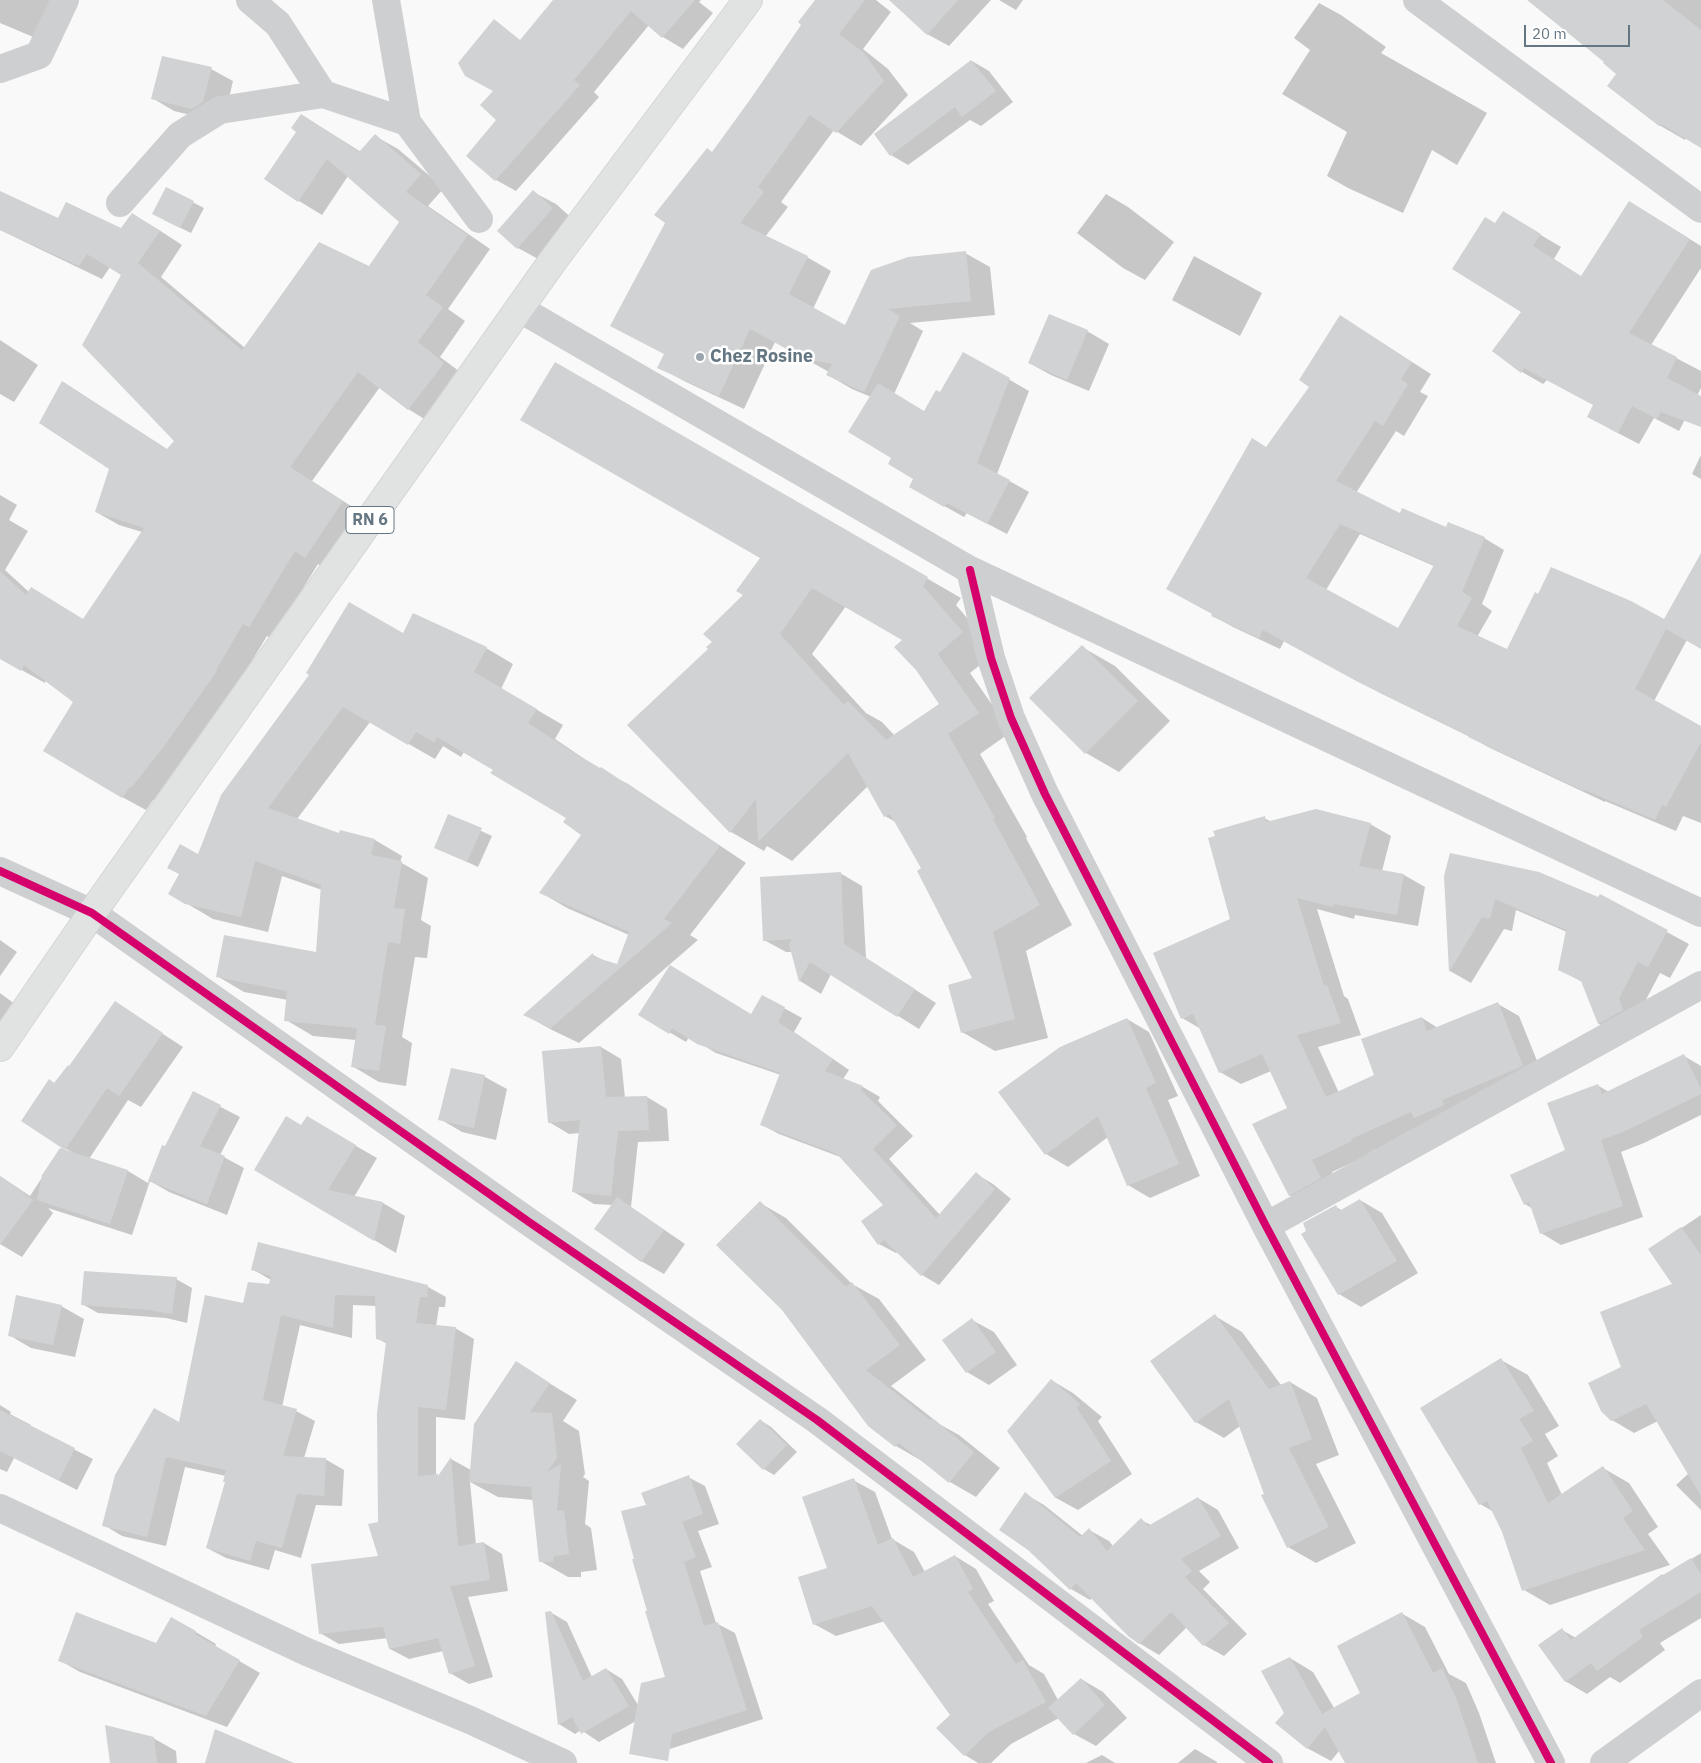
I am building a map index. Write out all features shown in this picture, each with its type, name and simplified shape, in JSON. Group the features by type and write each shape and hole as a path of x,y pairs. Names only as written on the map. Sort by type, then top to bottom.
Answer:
{"main road":[{"name":"RN 6","path":"0,1047 92,913 552,262 748,0"}],"street":[{"path":"0,69 39,56 65,0"},
{"path":"250,0 278,24 323,94"},
{"path":"386,0 407,122 479,219"},
{"path":"1417,0 1701,209"},
{"path":"120,203 180,135 220,110 323,94 407,122"},
{"path":"520,309 970,570 1701,913"},
{"path":"970,570 991,658 1011,718 1045,794 1266,1226 1551,1763"},
{"path":"0,871 92,913 529,1222 817,1420 1269,1763"},
{"path":"1266,1226 1701,985"},
{"path":"0,1508 307,1652 470,1720 563,1763"},
{"path":"1604,1763 1701,1693"}],"building":[{"path":"553,0 695,0 662,38 631,11 574,80 580,85 495,181 466,156 496,120 480,105 493,91 465,76 458,63 494,19 520,40"},
{"path":"815,0 865,0 839,34 864,53 884,81 836,133 810,115 758,187 764,192 740,223 808,256 789,294 845,325 871,270 908,257 966,251 971,301 888,309 900,316 864,392 826,375 832,364 805,359 750,329 719,396 657,368 664,354 610,326 665,223 654,215 707,148 712,152 801,25 798,22"},
{"path":"889,0 958,0 927,35"},
{"path":"1527,0 1663,0 1701,30 1701,148 1661,124 1659,126 1607,86 1616,74 1604,62"},
{"path":"162,56 212,67 203,102 192,109 151,99"},
{"path":"971,60 996,91 962,117 955,107 890,156 874,134"},
{"path":"301,114 359,152 375,134 421,174 406,192 468,235 426,295 443,307 418,342 444,363 408,410 358,372 290,467 343,501 305,558 295,551 249,627 243,624 217,671 165,745 122,798 43,751 73,702 24,665 21,671 0,659 0,571 26,595 31,587 83,619 144,528 95,512 109,469 39,423 62,381 167,449 174,441 82,345 121,275 87,254 79,266 0,230 0,191 58,218 66,202 121,228 132,213 160,231 138,263 242,350 319,242 369,266 399,222 327,159 298,202 264,179 296,132 291,128"},
{"path":"166,187 194,201 180,228 152,214"},
{"path":"533,190 553,208 517,249 497,231"},
{"path":"1629,201 1690,239 1629,333 1677,357 1667,378 1701,396 1701,427 1661,412 1657,419 1632,406 1618,433 1587,417 1593,405 1524,368 1521,373 1492,351 1521,312 1452,269 1485,217 1495,223 1503,211 1541,234 1533,246 1581,276"},
{"path":"1049,314 1088,330 1067,380 1028,363"},
{"path":"1340,315 1412,362 1401,379 1408,384 1383,426 1375,421 1336,481 1400,513 1402,508 1446,527 1448,522 1485,537 1462,592 1472,598 1457,626 1507,649 1535,592 1538,594 1551,567 1631,601 1664,619 1701,553 1701,649 1666,629 1635,689 1701,726 1701,742 1666,807 1662,805 1655,820 1584,791 1468,737 1358,682 1263,630 1259,638 1211,616 1212,614 1166,589 1252,438 1266,447 1309,387 1299,380","holes":["1340,524 1434,565 1398,628 1306,578"]},
{"path":"963,352 1010,378 977,463 1010,480 987,524 947,503 944,507 909,487 913,479 888,464 891,458 848,432 878,383 924,411 936,390 940,392"},
{"path":"555,362 928,577 923,586 963,632 938,654 979,713 948,734 995,818 993,819 1040,905 993,932 1015,1019 961,1033 948,985 972,978 917,871 921,868 890,814 884,817 848,753 758,842 756,799 730,833 627,725 708,649 706,647 712,642 703,634 743,595 736,591 760,558 520,420","holes":["812,588 902,640 894,647 916,670 939,704 886,740 848,701 844,705 780,634"]},
{"path":"349,602 403,633 413,613 487,647 474,672 537,709 528,723 571,751 601,767 720,846 664,919 672,923 551,1028 523,1015 593,953 594,957 617,964 629,932 539,893 581,835 563,822 566,818 490,773 493,770 437,737 434,742 416,732 408,745 343,707 268,808 339,833 340,830 375,839 371,855 402,861 394,908 405,909 400,944 388,942 375,1025 386,1026 379,1071 351,1067 357,1028 284,1021 287,991 216,977 224,935 316,952 321,885 255,861 241,917 185,904 168,894 179,874 167,868 180,844 198,854 221,795 309,675 306,673"},
{"path":"1082,645 1138,701 1085,754 1029,698"},
{"path":"1316,809 1371,823 1359,866 1404,874 1397,915 1334,904 1333,907 1297,898 1324,986 1327,985 1341,1023 1297,1035 1326,1097 1374,1075 1361,1039 1422,1017 1427,1031 1498,1002 1523,1066 1442,1100 1444,1105 1414,1118 1411,1112 1351,1139 1352,1141 1312,1160 1321,1178 1289,1196 1252,1124 1287,1108 1262,1054 1219,1073 1193,1014 1181,1019 1153,953 1230,919 1208,838 1215,836 1213,831 1265,816 1266,822"},
{"path":"448,814 482,828 467,862 434,848"},
{"path":"1450,853 1539,872 1598,897 1600,894 1668,930 1648,967 1638,962 1619,998 1623,1010 1598,1024 1581,981 1558,970 1566,930 1495,899 1490,919 1482,917 1449,972 1444,876"},
{"path":"841,872 844,944 915,989 897,1017 810,962 799,982 789,944 792,939 763,941 760,877"},
{"path":"670,965 751,1014 762,995 785,1007 778,1022 833,1059 825,1071 863,1086 861,1090 897,1125 873,1149 936,1218 976,1172 995,1189 921,1276 884,1240 878,1245 861,1221 883,1205 837,1154 760,1125 780,1073 697,1044 672,1028 669,1034 638,1015"},
{"path":"115,1001 163,1033 119,1096 107,1088 65,1150 21,1121 49,1079 54,1083 69,1066"},
{"path":"1127,1018 1156,1083 1146,1088 1179,1164 1127,1186 1098,1116 1045,1155 998,1092 1060,1047"},
{"path":"601,1046 606,1097 647,1096 649,1130 618,1131 611,1196 572,1192 580,1120 548,1123 542,1051"},
{"path":"1684,1054 1701,1089 1701,1094 1623,1132 1601,1140 1623,1206 1540,1234 1529,1202 1524,1205 1510,1175 1565,1150 1547,1103 1598,1084 1602,1094"},
{"path":"451,1068 485,1075 474,1128 438,1120"},
{"path":"193,1091 221,1105 200,1146 225,1156 207,1204 148,1181 162,1145 165,1146"},
{"path":"286,1116 301,1125 307,1116 356,1145 328,1190 383,1202 374,1241 254,1170"},
{"path":"60,1148 128,1170 110,1224 37,1200 42,1175"},
{"path":"0,1176 33,1200 0,1245"},
{"path":"617,1197 664,1230 641,1262 594,1229"},
{"path":"1360,1199 1397,1261 1338,1295 1301,1234 1306,1231 1303,1223 1336,1205 1339,1211"},
{"path":"760,1201 846,1287 852,1282 900,1345 866,1370 930,1420 932,1418 974,1452 949,1483 899,1443 895,1447 868,1426 782,1310 716,1245"},
{"path":"1681,1227 1701,1255 1701,1496 1646,1404 1611,1421 1601,1411 1588,1383 1621,1367 1600,1312 1672,1284 1648,1249"},
{"path":"258,1242 428,1285 427,1297 420,1297 416,1323 456,1327 446,1410 418,1407 418,1476 438,1474 438,1476 451,1457 458,1546 484,1542 490,1580 450,1586 475,1666 449,1674 438,1638 389,1649 383,1627 319,1634 311,1564 378,1556 368,1524 378,1522 377,1413 386,1342 376,1339 375,1296 335,1295 333,1328 281,1315 263,1400 297,1409 283,1456 326,1458 324,1496 297,1494 282,1548 256,1541 250,1561 206,1548 225,1482 223,1482 226,1470 166,1457 147,1537 102,1526 115,1475 154,1408 179,1422 205,1295 243,1303 248,1282 269,1284 271,1276 251,1270"},
{"path":"84,1271 177,1277 172,1314 149,1310 81,1305"},
{"path":"16,1295 62,1305 53,1345 8,1336"},
{"path":"1215,1314 1269,1389 1290,1381 1312,1439 1289,1448 1329,1527 1287,1548 1261,1495 1264,1494 1229,1399 1195,1423 1150,1361"},
{"path":"972,1318 996,1352 966,1373 942,1340"},
{"path":"1501,1358 1534,1411 1519,1419 1533,1441 1521,1448 1548,1503 1603,1466 1633,1511 1623,1518 1645,1550 1522,1591 1502,1532 1487,1501 1479,1505 1420,1408"},
{"path":"516,1361 550,1383 530,1412 552,1413 557,1458 547,1472 561,1464 557,1511 564,1510 569,1554 554,1556 553,1562 539,1562 531,1487 469,1482 474,1424"},
{"path":"1051,1379 1080,1404 1077,1408 1111,1461 1055,1498 1007,1431"},
{"path":"0,1410 75,1448 59,1480 0,1451"},
{"path":"760,1419 787,1445 763,1470 736,1444"},
{"path":"689,1475 703,1514 682,1522 696,1557 684,1562 704,1626 718,1622 747,1710 672,1734 668,1761 629,1754 641,1683 665,1677 645,1611 647,1611 621,1511 646,1505 641,1493"},
{"path":"854,1478 878,1545 893,1538 913,1577 955,1555 973,1589 968,1592 1016,1664 1023,1660 1046,1702 989,1732 964,1756 936,1728 950,1715 872,1606 813,1625 798,1577 827,1568 802,1497"},
{"path":"1025,1492 1080,1537 1089,1528 1107,1551 1141,1518 1148,1526 1198,1497 1221,1536 1181,1559 1192,1571 1185,1577 1229,1623 1203,1646 1171,1612 1139,1644 1128,1636 1076,1583 1070,1590 1028,1550 999,1530"},
{"path":"1691,1558 1701,1574 1701,1592 1639,1630 1643,1637 1597,1671 1591,1663 1565,1682 1538,1645 1562,1628 1571,1640 1662,1574"},
{"path":"551,1611 583,1681 606,1668 629,1706 581,1734 572,1717 558,1725 545,1612"},
{"path":"76,1612 156,1643 171,1617 196,1631 195,1634 240,1660 206,1716 58,1661"},
{"path":"1402,1612 1433,1673 1442,1668 1456,1698 1478,1763 1345,1763 1325,1727 1307,1749 1275,1723 1284,1713 1261,1671 1290,1657 1322,1714 1360,1693 1337,1646"},
{"path":"1081,1678 1105,1705 1073,1735 1048,1708"},
{"path":"105,1725 154,1737 157,1763 110,1763"},
{"path":"215,1729 294,1763 205,1763"}],"cycle path":[{"path":"970,570 991,658 1011,718 1045,794 1266,1226 1551,1763"},
{"path":"0,871 92,913 529,1222 817,1420 1269,1763"}],"place":[{"name":"Chez Rosine","path":"700,357"}]}
